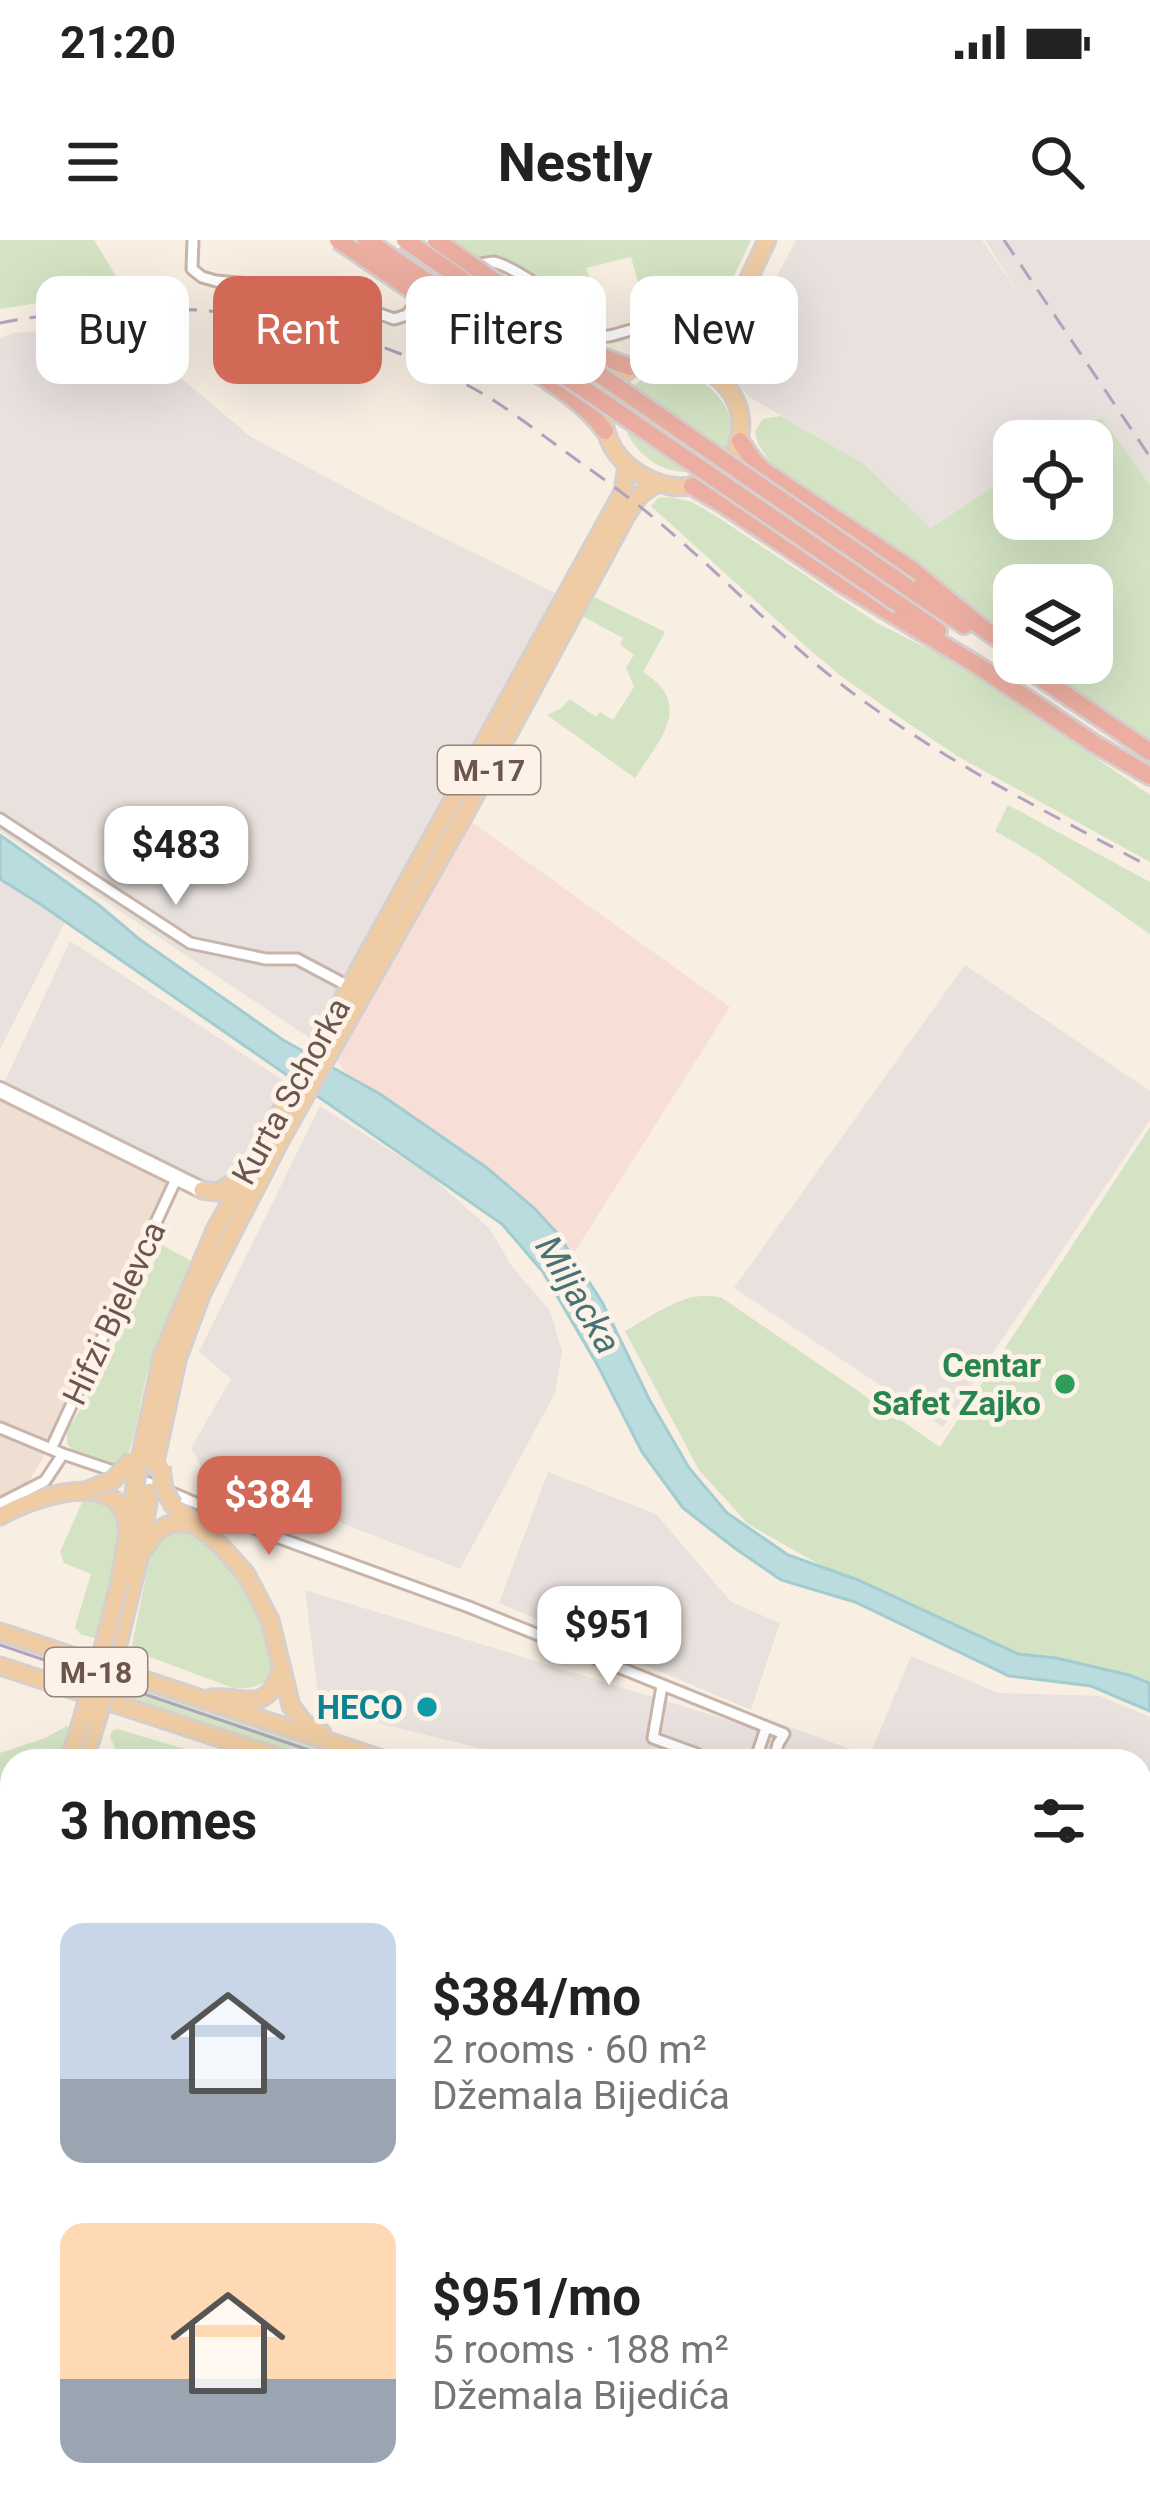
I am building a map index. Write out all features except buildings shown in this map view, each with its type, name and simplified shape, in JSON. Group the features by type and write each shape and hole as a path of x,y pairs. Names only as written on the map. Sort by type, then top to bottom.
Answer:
{"highway":[{"path":"338,240 571,398 605,431"},
{"path":"366,240 1150,775"},
{"path":"406,240 993,645"},
{"path":"436,240 600,356 630,362"},
{"path":"740,440 764,471 912,570 993,635"},
{"path":"692,486 1150,775"},
{"path":"1052,684 1150,749"},
{"path":"1062,684 1150,749"}],"main road":[{"path":"750,276 767,240"},
{"path":"630,369 619,376 605,402 605,431 626,465 658,483 692,486 728,463 742,426 738,404 724,384"},
{"name":"Kurta Schorka","path":"326,1043 348,986 623,492 626,465"},
{"name":"Kurta Schorka","path":"147,1458 201,1295 300,1090 466,812 628,514 640,494 658,483"},
{"path":"0,1090 202,1190 218,1192 245,1174"},
{"name":"Kurta Schorka","path":"73,1749 127,1582 139,1559 142,1488 162,1357 215,1230 300,1090"},
{"path":"202,1190 217,1210 215,1230"},
{"path":"93,1493 147,1458 173,1505 233,1558 256,1590 275,1637 280,1670 296,1715 339,1745"},
{"name":"Kurta Schorka","path":"87,1749 127,1582 128,1534 142,1488"},
{"path":"0,1516 46,1497 93,1493 122,1508 128,1534"},
{"path":"139,1559 164,1525 198,1526"},
{"path":"0,1632 351,1749"},
{"path":"0,1666 254,1749"},
{"path":"205,1701 220,1697 257,1701 274,1687 280,1670"},
{"path":"183,1725 235,1749"}],"street":[{"path":"193,240 192,269 202,278 272,286 394,319 407,315 427,287 458,268 492,262 553,296 589,333 601,336 630,329"},
{"path":"0,819 190,943 266,959 297,959 348,986"},
{"name":"Hifzi Bjelevca","path":"57,1451 177,1177"},
{"path":"0,1428 469,1607 784,1734 777,1749"},
{"path":"0,1504 45,1481 57,1451"},
{"path":"662,1686 653,1738 684,1749"},
{"path":"759,1749 766,1728"}],"shaded area":[{"path":"796,240 982,240 1022,299 985,240 1150,240 1150,483 1113,433 1113,420 993,420 993,487 929,528 864,464 748,396 738,384 798,384 798,276 777,276"},
{"path":"36,331 36,384 188,384 251,437 563,597 316,1042 0,831 0,338"},
{"path":"466,818 730,1007 572,1256 558,1234 487,1168 343,1071 336,1057"},
{"path":"0,875 67,918 0,1049"},
{"path":"70,941 289,1084 236,1181 203,1181 5,1081"},
{"path":"965,965 1150,1091 1150,1120 943,1427 734,1288"},
{"path":"0,1090 177,1177 63,1424 25,1488 0,1501"},
{"path":"320,1106 428,1174 489,1228 513,1268 550,1311 562,1351 555,1393 460,1569 203,1469 191,1448 231,1379 199,1352"},
{"path":"548,1472 656,1514 731,1602 780,1623 751,1710 499,1603"},
{"path":"305,1590 754,1728 759,1716 850,1749 484,1749 320,1709"},
{"path":"911,1656 998,1693 1100,1696 1150,1717 1150,1749 872,1749"}],"green space":[{"path":"0,240 94,240 116,276 36,276 36,303 0,309"},
{"path":"448,240 751,240 734,276 636,276 631,257 586,268 589,276 528,276 499,258 468,256"},
{"path":"704,384 719,398 731,421 727,447 695,471 673,471 652,461 624,427 623,406 633,387"},
{"path":"781,416 864,464 930,528 993,487 993,540 1113,540 1113,433 1150,484 1150,743 1067,684 1113,684 1113,564 993,564 993,631 900,550 773,466 755,431 763,419"},
{"path":"671,497 716,516 877,623 950,660 1150,795 1150,862 959,757 841,676 651,506 658,498"},
{"path":"590,595 665,632 643,672 667,697 668,723 635,778 547,715 570,699 596,717 600,712 613,720 634,687 626,667 634,655 620,644 623,638 580,615"},
{"path":"1008,805 1150,882 1150,934 995,831"},
{"path":"1150,1127 1150,1683 1056,1658 1018,1654 820,1565 748,1524 699,1470 625,1331 684,1300 722,1298 940,1447"},
{"path":"162,1245 191,1261 147,1373 128,1454 118,1466 77,1454 67,1444 67,1431 97,1382"},
{"path":"83,1500 111,1506 120,1532 116,1570 98,1639 80,1634 75,1627 91,1574 64,1563 60,1552"},
{"path":"183,1527 223,1552 261,1615 274,1650 274,1666 269,1678 256,1686 233,1688 131,1650 151,1551 168,1529"},
{"path":"124,1680 332,1749 278,1749 118,1696"},
{"path":"67,1726 83,1749 12,1749"},
{"path":"117,1729 184,1749 115,1749 112,1731"}],"water":[{"name":"Miljacka","path":"0,835 283,1040 380,1094 487,1168 534,1208 558,1234 602,1302 689,1468 727,1513 788,1555 858,1580 1018,1654 1056,1658 1149,1683 1150,1711 1091,1686 1009,1676 855,1602 781,1580 736,1549 683,1508 642,1452 543,1272 502,1224 0,879"}],"tram line":[{"path":"0,1645 306,1749"}],"railway":[{"path":"1004,240 1150,457"},
{"path":"0,323 119,309 240,314 358,339 415,360 492,400 624,494 823,670 901,727 1150,867"}],"place":[{"name":"Centar Safet Zajko","path":"1065,1384"},
{"name":"HECO","path":"427,1707"}]}
